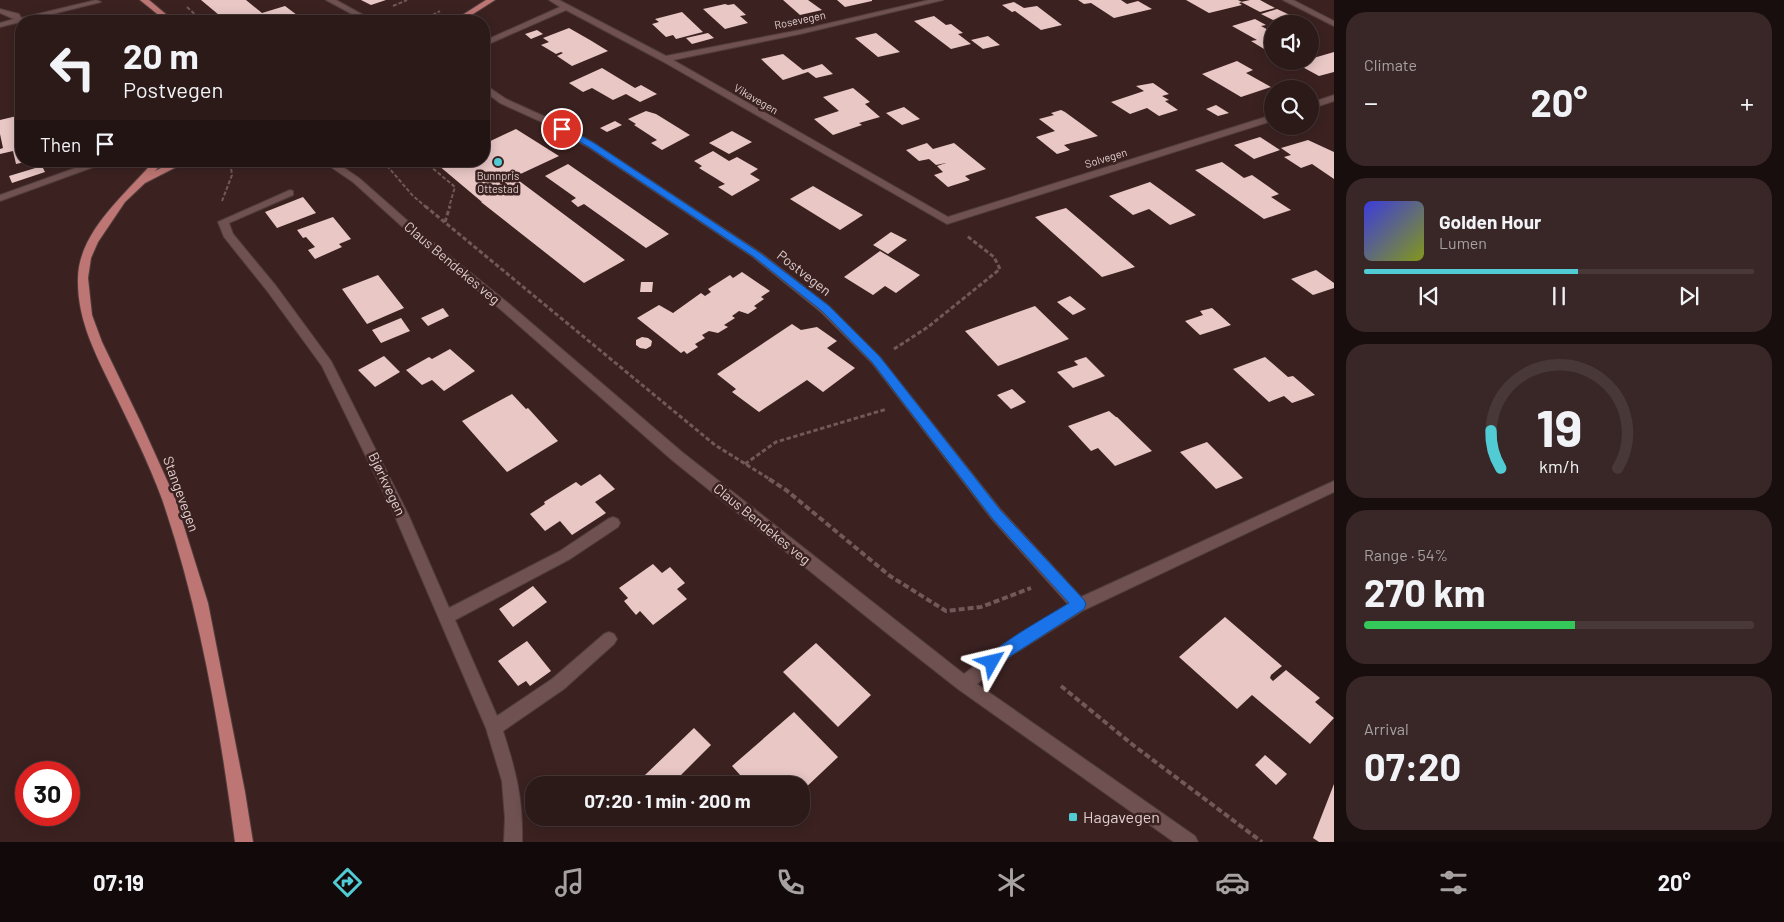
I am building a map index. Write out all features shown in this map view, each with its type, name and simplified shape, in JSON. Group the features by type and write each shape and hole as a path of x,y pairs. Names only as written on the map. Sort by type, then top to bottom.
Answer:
{"main road":[{"path":"144,0 163,15"},
{"path":"467,15 491,0"},
{"name":"Stangevegen","path":"154,167 121,200 93,242 86,258 83,278 86,316 168,498 201,603 237,792 244,842"},
{"name":"Stangevegen","path":"140,183 171,167"}],"street":[{"path":"330,0 359,15"},
{"name":"Vikavegen","path":"552,0 665,59 947,221"},
{"name":"Rosevegen","path":"665,59 800,32 939,0"},
{"path":"1287,0 1334,24"},
{"path":"40,15 97,2"},
{"path":"490,41 566,7"},
{"path":"0,10 15,16"},
{"path":"0,25 15,21"},
{"name":"Postvegen","path":"490,91 503,101 547,121 592,145 757,255 825,309 876,360 996,514 1079,604"},
{"path":"1319,103 1334,98"},
{"name":"Solvegen","path":"947,221 1264,121"},
{"path":"0,198 88,167"},
{"name":"Claus Bendekes veg","path":"336,167 356,180 422,239 504,306 678,456 885,623 964,684 1189,842"},
{"name":"Claus Bendekes veg","path":"348,167 356,180"},
{"path":"223,222 290,193"},
{"name":"Bjørkvegen","path":"223,222 228,235 272,289 327,364 401,514 494,728 510,781 514,818 513,842"},
{"path":"964,684 1006,650 1079,604 1334,486"},
{"path":"445,618 565,554 613,523"},
{"path":"494,728 558,684 609,639"}],"path":[{"path":"394,6 407,0"},
{"path":"185,5 196,15"},
{"path":"223,222 219,211 232,175 231,167"},
{"path":"388,167 413,196 715,445 786,490 890,576 946,611 981,607 1055,578"},
{"path":"432,167 456,186 445,222"},
{"path":"876,360 928,327 1000,270 994,257 947,221"},
{"path":"745,464 776,442 909,402"},
{"path":"1062,686 1141,751 1262,842"}],"building":[{"path":"201,0 246,0 262,13 285,6 297,15 219,15"},
{"path":"361,0 386,0 371,5"},
{"path":"783,0 808,0 822,10 800,15"},
{"path":"837,0 872,0 872,1 845,7"},
{"path":"1078,0 1121,0 1127,4 1138,1 1152,9 1114,18 1091,3 1084,4"},
{"path":"1186,0 1238,0 1242,2 1239,3 1242,5 1209,13"},
{"path":"1260,0 1275,8 1260,12 1241,2"},
{"path":"1014,2 1024,8 1037,6 1062,25 1041,30 1015,11 1012,12 1002,5"},
{"path":"734,4 746,15 740,16 748,23 725,29 703,9"},
{"path":"1277,9 1290,15 1264,16 1261,14"},
{"path":"682,12 703,32 676,39 673,35 666,37 652,24 659,22 655,19"},
{"path":"934,16 946,25 951,24 963,33 958,34 971,44 951,49 914,21"},
{"path":"1255,19 1264,24 1261,26 1264,28 1264,49 1251,41 1257,40 1232,26"},
{"path":"569,28 608,51 572,66 557,56 563,53 556,54 541,45 549,42 543,38"},
{"path":"537,30 543,34 531,39 525,34"},
{"path":"708,33 714,38 692,44 686,38"},
{"path":"876,33 900,52 878,57 855,38"},
{"path":"988,36 1000,45 983,49 971,40"},
{"path":"1334,52 1334,72 1319,76 1308,70 1319,70 1319,56"},
{"path":"783,54 803,70 822,64 833,74 816,78 808,72 783,80 761,59"},
{"path":"1237,61 1253,70 1246,73 1264,83 1264,89 1241,97 1202,74"},
{"path":"602,68 635,88 641,85 657,94 640,102 626,94 613,100 592,88 583,92 569,83"},
{"path":"1153,83 1169,94 1162,96 1169,100 1165,101 1178,110 1159,116 1147,108 1130,114 1111,102 1144,91 1136,86"},
{"path":"853,88 870,102 865,104 880,117 859,123 862,125 833,135 814,119 839,111 823,97"},
{"path":"1216,105 1229,113 1218,116 1206,109"},
{"path":"904,107 920,119 902,125 886,113"},
{"path":"1061,110 1098,136 1064,145 1070,150 1057,154 1036,137 1055,131 1039,119 1054,115 1051,113"},
{"path":"646,111 656,114 690,135 662,150 651,143 657,140 628,119"},
{"path":"15,116 15,160 13,151 0,154 0,149 3,148 0,120"},
{"path":"615,121 622,125 607,132 600,128"},
{"path":"516,129 559,156 514,177 625,260 584,283 481,202 440,167 490,167 490,141"},
{"path":"732,131 752,142 729,154 709,143"},
{"path":"1260,137 1280,150 1254,159 1234,145"},
{"path":"1308,140 1334,152 1334,179 1312,164 1301,168 1284,157 1291,155 1281,148"},
{"path":"927,143 933,149 954,143 986,169 965,176 970,180 948,187 934,175 943,172 937,166 946,163 936,165 929,159 919,161 906,150"},
{"path":"713,151 729,161 737,157 758,169 750,174 760,180 732,196 718,187 725,184 699,168 702,166 694,161"},
{"path":"1222,162 1244,178 1252,175 1279,194 1271,197 1291,210 1264,219 1195,170"},
{"path":"568,164 669,234 646,248 584,204 578,207 571,201 576,198 545,176"},
{"path":"39,167 42,167 45,172 12,183 9,176"},
{"path":"1150,182 1196,215 1170,225 1149,209 1133,215 1109,196"},
{"path":"813,186 863,215 840,230 790,199"},
{"path":"303,197 316,213 277,228 265,212"},
{"path":"1066,208 1135,267 1102,277 1035,217"},
{"path":"333,217 351,239 339,244 342,247 315,259 308,250 315,247 306,237 303,238 297,230"},
{"path":"891,232 907,240 888,254 873,245"},
{"path":"880,251 920,275 896,293 885,286 873,295 844,277"},
{"path":"1316,270 1334,283 1334,288 1313,295 1291,279"},
{"path":"742,272 770,291 761,297 764,299 754,306 757,308 748,314 739,311 732,316 735,318 724,325 728,327 718,333 709,331 702,335 705,338 695,344 698,347 687,354 684,351 681,353 637,318 659,305 673,313 701,293 705,296 711,292 708,289 730,275 733,278"},
{"path":"378,275 404,308 367,324 342,289"},
{"path":"641,282 653,282 652,292 640,292"},
{"path":"1070,296 1086,309 1073,315 1057,302"},
{"path":"1035,306 1069,339 998,366 965,331"},
{"path":"443,308 449,316 428,326 421,318"},
{"path":"1212,308 1231,325 1200,335 1185,321 1203,315 1200,311"},
{"path":"401,318 410,331 381,343 372,330"},
{"path":"792,324 801,330 817,327 837,341 827,348 855,368 823,392 807,380 759,412 732,392 736,389 717,374"},
{"path":"642,337 652,341 651,346 646,349 636,345 636,340"},
{"path":"450,349 475,371 444,391 432,380 422,385 406,370 429,357 432,359"},
{"path":"384,356 400,372 375,387 358,370"},
{"path":"1086,357 1105,376 1073,388 1057,372 1078,365 1074,361"},
{"path":"1265,357 1288,377 1293,376 1315,395 1292,403 1284,396 1269,402 1233,369"},
{"path":"1012,389 1026,402 1011,409 997,395"},
{"path":"512,394 526,409 528,408 558,441 507,472 462,421"},
{"path":"1109,411 1152,451 1115,466 1098,448 1091,451 1068,426"},
{"path":"1207,442 1243,478 1216,489 1180,452"},
{"path":"600,474 615,489 595,502 606,513 572,535 560,521 545,531 530,514 545,504 544,502 576,482 581,486"},
{"path":"653,564 662,573 670,567 685,583 677,589 687,599 653,625 640,611 636,615 624,601 628,598 619,588"},
{"path":"533,586 547,602 513,627 499,609"},
{"path":"1225,617 1282,666 1271,675 1270,678 1273,681 1286,670 1320,698 1315,702 1334,718 1310,744 1252,695 1237,709 1179,657"},
{"path":"527,641 551,671 530,686 526,681 518,686 498,661"},
{"path":"816,643 871,695 838,727 783,672"},
{"path":"794,712 838,757 810,783 810,776 741,776 732,766"},
{"path":"694,728 711,745 680,776 645,775"},
{"path":"1265,755 1287,774 1276,785 1255,765"},
{"path":"1334,784 1334,842 1319,842 1313,838"}],"place":[{"name":"Bunnpris Ottestad","path":"498,162"},
{"name":"Hagavegen","path":"1073,817"}],"route":[{"path":"562,129 592,145 650,185 703,218 757,255 825,309 876,360 996,514 1079,604 1006,650 992,662"}]}
